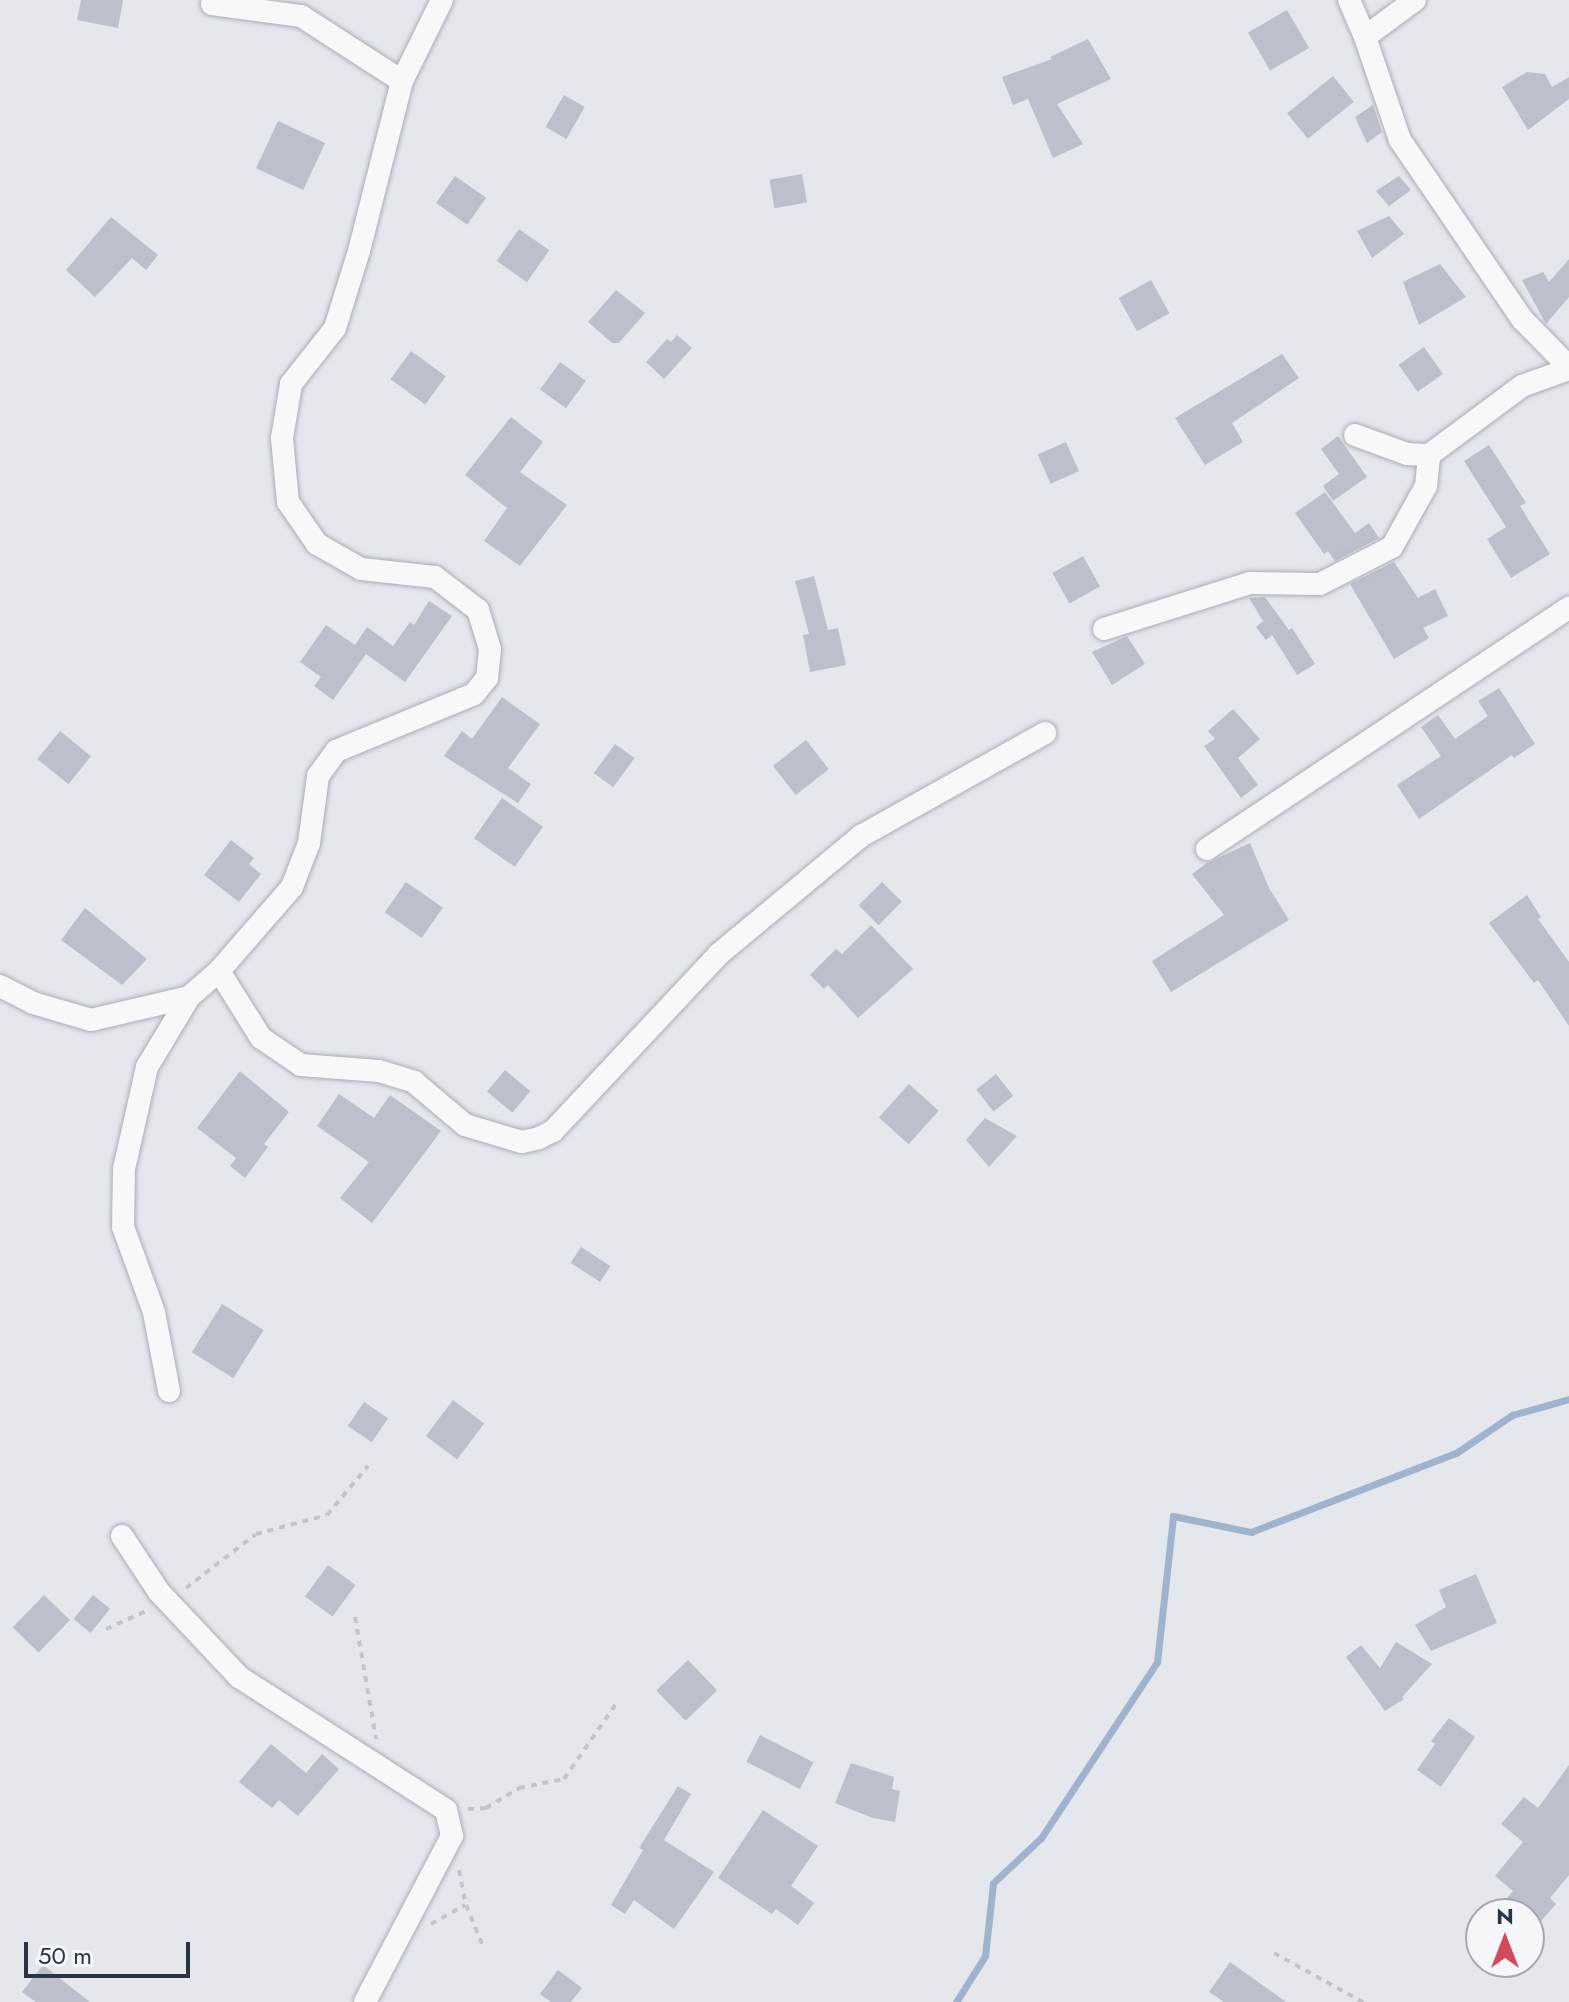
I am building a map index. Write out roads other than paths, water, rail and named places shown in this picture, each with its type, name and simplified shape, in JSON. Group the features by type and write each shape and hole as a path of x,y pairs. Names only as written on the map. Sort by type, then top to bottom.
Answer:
{"street":[{"path":"169,1391 154,1312 123,1227 124,1169 147,1067 189,997 219,971 292,887 309,843 318,776 336,751 474,694 487,678 490,649 478,610 435,577 361,569 317,544 288,502 282,438 291,384 335,328 359,251 402,81 442,0"},
{"path":"1349,0 1400,140 1523,320 1569,368 1522,386 1429,455 1407,454 1355,435"},
{"path":"1365,37 1415,0"},
{"path":"212,4 301,16 402,81"},
{"path":"1104,629 1250,583 1320,584 1392,547 1426,486 1429,455"},
{"path":"1207,849 1569,608"},
{"path":"219,971 261,1038 301,1065 379,1071 414,1082 465,1125 522,1142 539,1138 553,1131 719,954 861,836 1045,733"},
{"path":"0,986 33,1003 91,1020 189,997"},
{"path":"122,1536 168,1601 239,1677 446,1810 452,1836 365,2002"}],"waterway":[{"path":"956,2002 985,1956 993,1883 1041,1838 1157,1662 1173,1516 1251,1532 1456,1453 1512,1415 1569,1399"}]}
